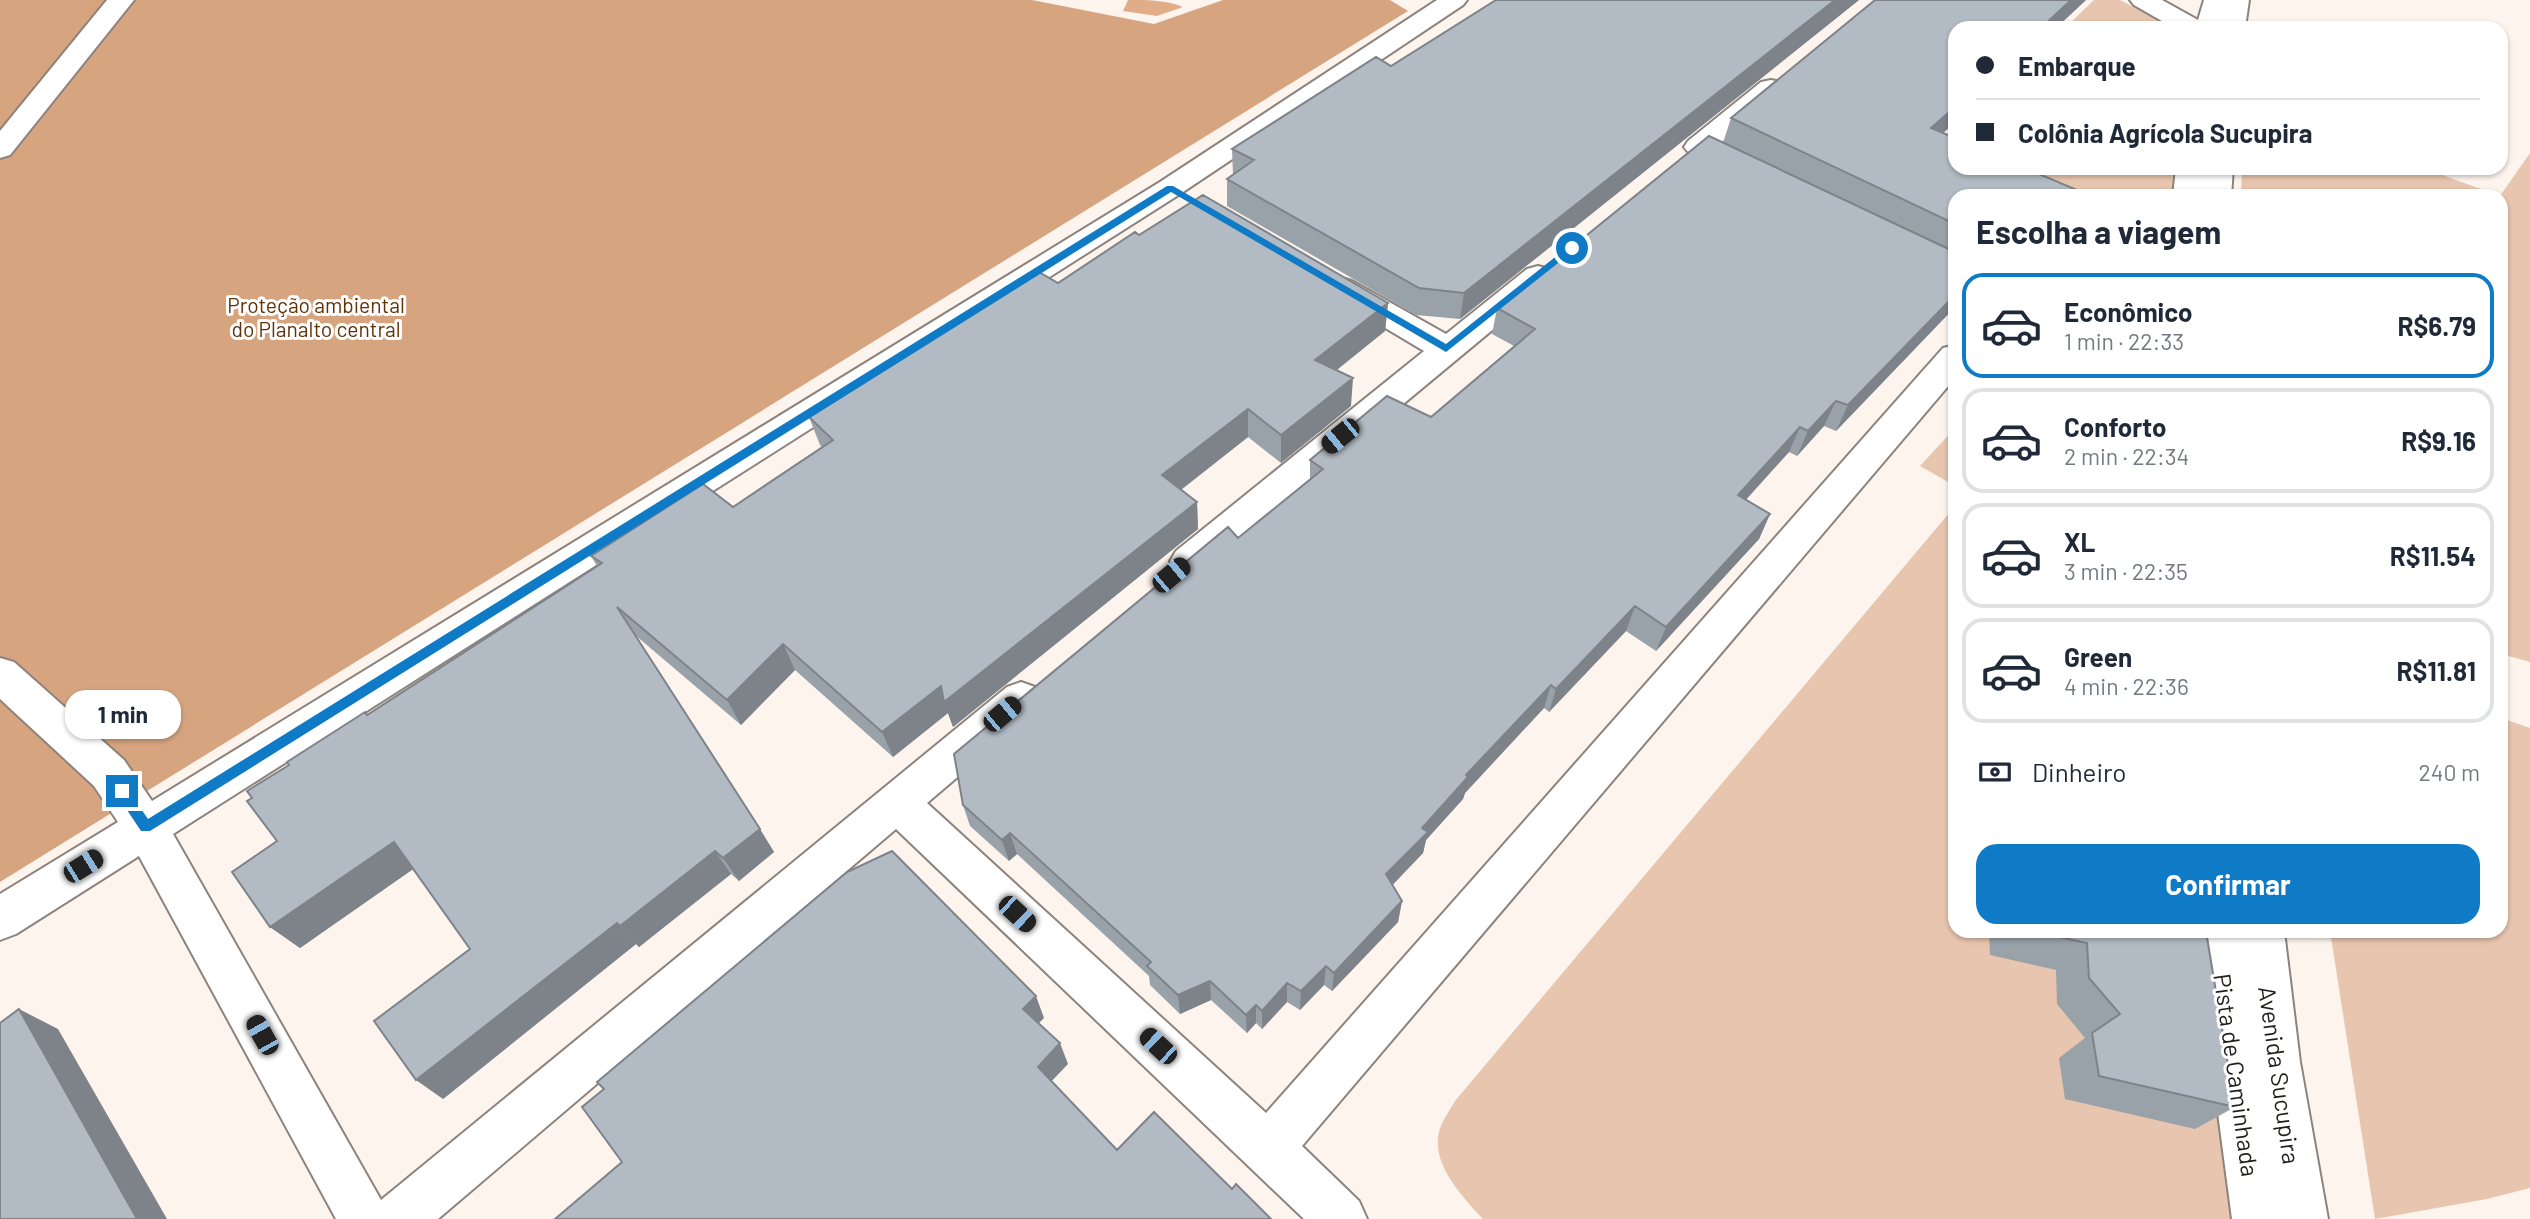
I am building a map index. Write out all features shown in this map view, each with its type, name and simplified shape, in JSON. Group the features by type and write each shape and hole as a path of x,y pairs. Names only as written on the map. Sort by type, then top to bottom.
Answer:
{"street":[{"path":"0,149 121,0"},
{"path":"2150,0 2182,21"},
{"path":"2211,21 2217,0"},
{"path":"2233,21 2236,0"},
{"path":"0,919 146,827 1182,195 1430,6"},
{"path":"1667,173 1794,69"},
{"path":"1698,147 1759,177"},
{"path":"1166,580 1562,257"},
{"path":"1314,272 1446,349"},
{"path":"1268,1148 1948,364"},
{"path":"0,674 109,773 146,827 364,1219"},
{"path":"398,1219 1047,677"},
{"path":"896,801 1268,1148 1340,1219"},
{"name":"Pista de Caminhada","path":"2218,938 2258,1219"},
{"name":"Avenida Sucupira","path":"2262,938 2276,1062 2302,1219"}],"shaded area":[{"path":"1128,0 1149,0 1183,7 1157,16 1123,11"},
{"path":"2094,0 2120,0 2161,21 2072,21"},
{"path":"2530,153 2530,662 2508,656 2508,189 2505,189"},
{"path":"1982,175 2205,175 2203,189 2015,189"},
{"path":"2242,175 2442,175 2481,189 2241,189"},
{"path":"1948,436 1948,482 1920,466"},
{"path":"1948,514 1948,938 2229,938 2262,1219 1483,1219 1450,1180 1440,1156 1440,1128 1455,1101"},
{"path":"2508,720 2530,728 2530,1188 2487,1199 2375,1219 2331,938 2508,938"}],"green space":[{"name":"Proteção ambiental do Planalto central","path":"0,0 1032,0 1154,24 1223,0 1390,0 1408,11 0,882"}],"building":[{"path":"1496,0 1835,0 1464,293 1419,288 1227,179 1254,160 1232,149 1376,57 1391,66"},
{"path":"1875,0 2071,0 2048,21 1948,21 1948,113 1931,128 1948,135 1948,175 2042,175 2074,189 1948,189 1948,221 1731,118"},
{"path":"1709,136 1948,249 1948,302 1848,405 1836,401 1808,431 1800,427 1738,495 1770,514 1666,627 1635,606 1556,689 1551,685 1466,775 1468,777 1422,828 1428,832 1386,874 1402,901 1334,973 1326,966 1301,991 1287,983 1262,1011 1256,1005 1246,1015 1210,981 1178,995 1147,966 1151,962 1010,833 1002,840 963,805 954,754 1228,527 1238,538 1323,469 1310,460 1387,396 1431,417 1535,329 1497,308"},
{"path":"1203,195 1388,303 1315,360 1353,378 1281,435 1248,409 1162,475 1197,502 944,702 941,686 882,732 783,644 727,700 617,607 760,829 723,858 715,851 620,926 617,923 416,1080 374,1021 470,949 394,842 270,927 232,872 277,841 247,801 252,798 247,791 289,765 287,762 365,712 367,715 602,563 591,556 703,484 733,507 833,440 809,417 1037,271 1058,283 1135,232 1139,235"},
{"path":"892,851 1036,996 1023,1009 1060,1043 1038,1067 1117,1150 1154,1112 1232,1189 1236,1184 1271,1219 555,1219 622,1162 582,1107 604,1089 597,1082 847,872"},
{"path":"2064,938 2207,938 2235,1107 2099,1076 2092,1033 2120,1014 2089,978 2087,943"},
{"path":"19,1009 137,1219 0,1219 0,1023"}],"route":[{"path":"122,791 146,827 1170,188 1446,349 1572,248"}]}
